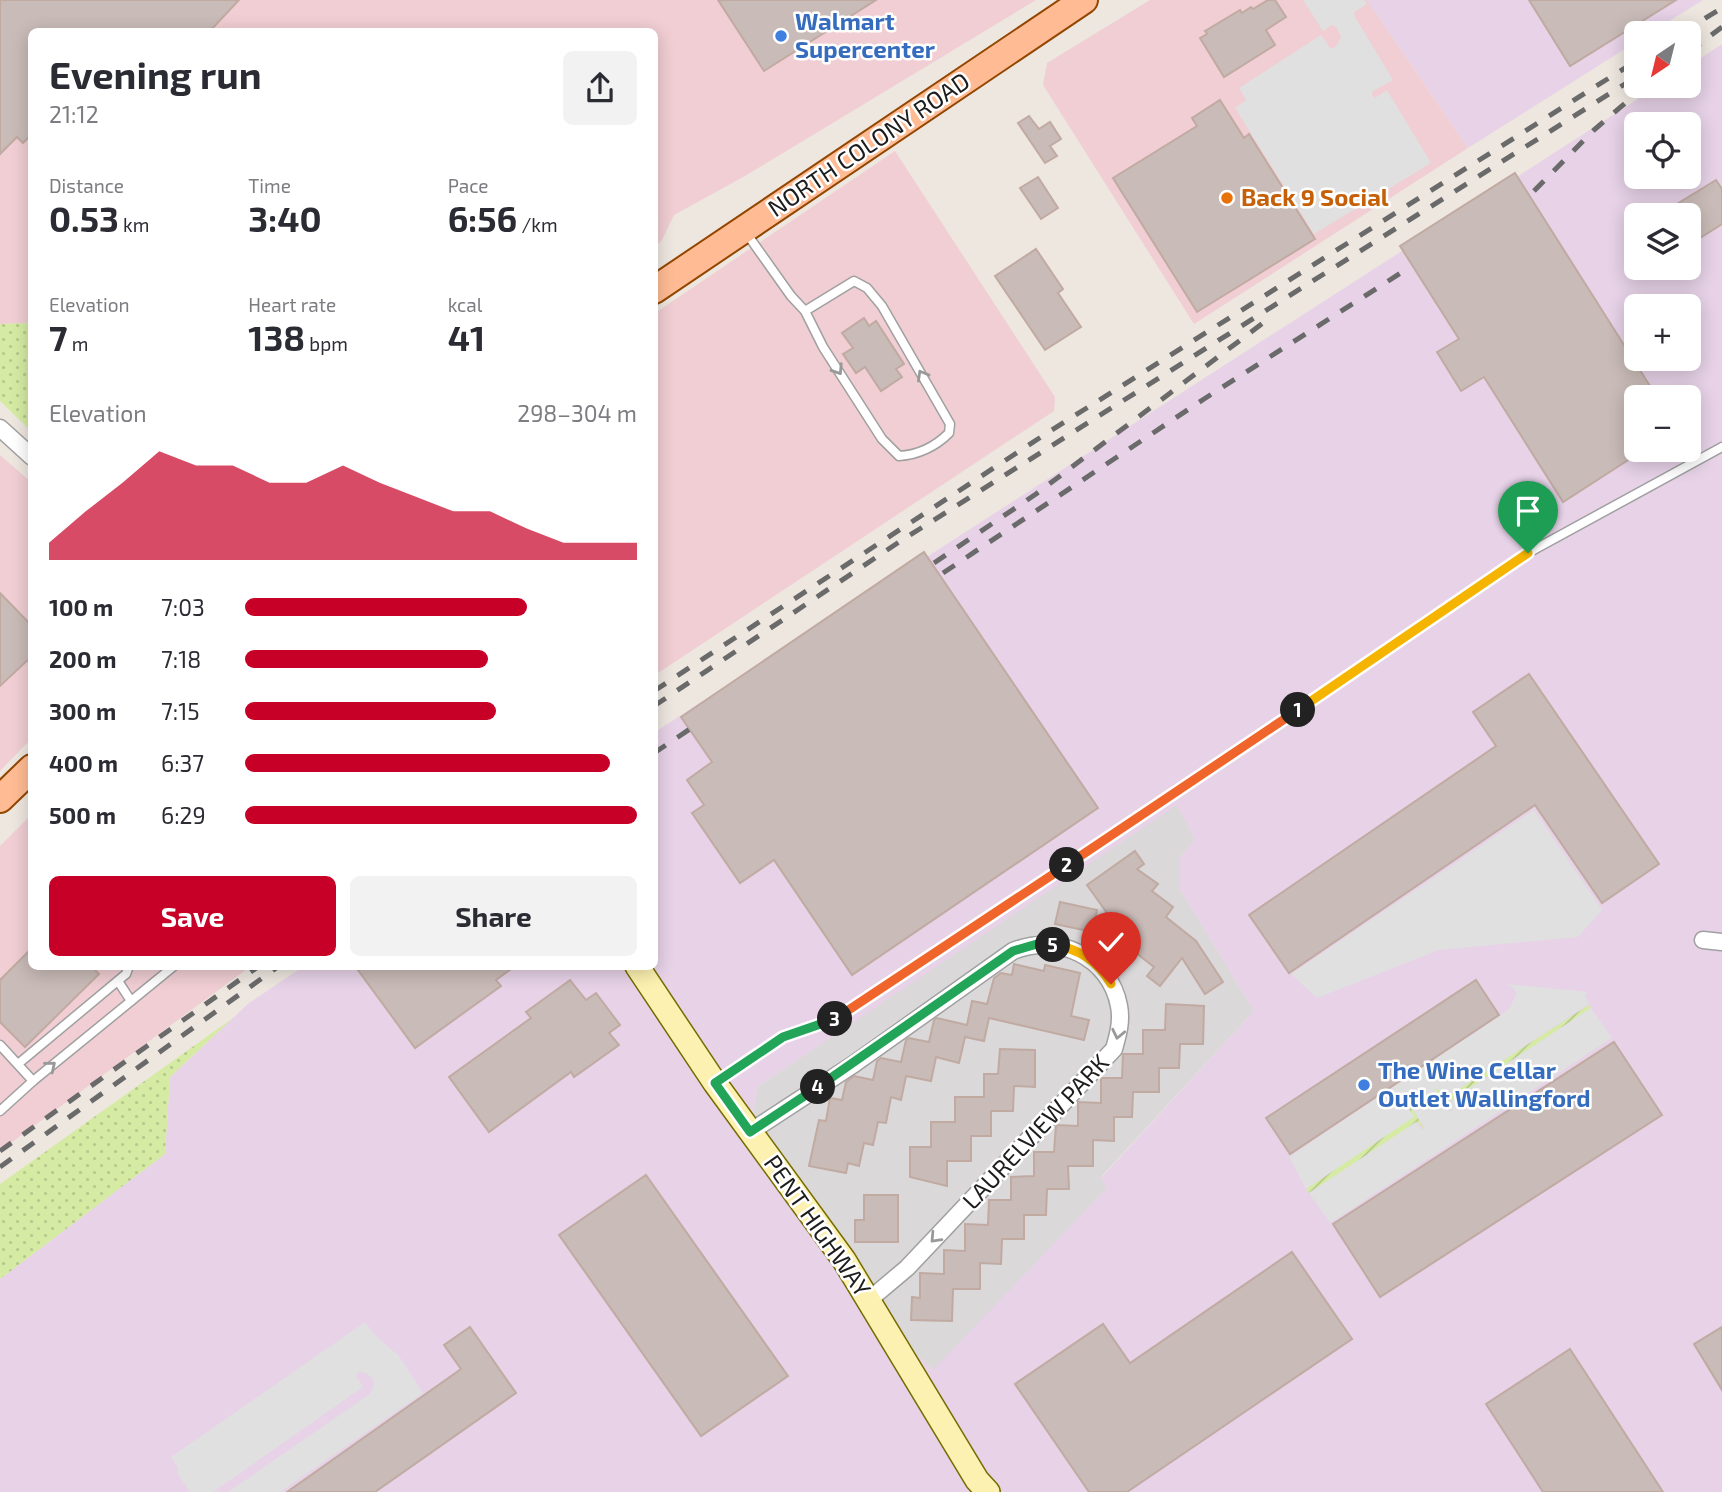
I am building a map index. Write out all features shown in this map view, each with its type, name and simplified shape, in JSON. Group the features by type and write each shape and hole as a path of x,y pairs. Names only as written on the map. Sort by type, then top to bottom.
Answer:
{"main road":[{"name":"NORTH COLONY ROAD","path":"658,287 1084,0"},
{"path":"0,799 28,772"}],"street":[{"path":"0,428 28,453"},
{"path":"1703,940 1722,942"},
{"name":"LAURELVIEW PARK","path":"750,1132 854,1064 1013,951 1037,944 1067,947 1089,958 1107,976 1116,996 1120,1016 1114,1049 907,1268 869,1300"},
{"name":"PENT HIGHWAY","path":"640,970 715,1083 844,1260 977,1480 988,1492"}],"lane":[{"path":"744,230 791,296 805,311 823,346 867,416 899,456 915,455 949,433 950,424 882,306 867,288 855,281 805,311"},
{"path":"715,1083 783,1037 837,1018 1528,553 1722,447"},
{"path":"18,1064 118,981 128,970"},
{"path":"0,1111 169,970"},
{"path":"118,981 131,1001"},
{"path":"0,1045 33,1081"}],"shaded area":[{"path":"0,0 1036,0 745,176 674,215 658,244 658,28 28,28 28,323 0,324"},
{"path":"1150,0 1367,0 1468,148 1194,324 1043,85 1047,63"},
{"path":"1303,0 1364,0 1367,4 1354,12 1355,17 1393,80 1373,91 1372,95 1375,98 1387,90 1431,163 1314,234 1235,108 1246,100 1239,88 1321,35 1330,48 1336,47 1341,37 1337,28 1332,25 1323,31"},
{"path":"1367,0 1703,0 1669,21 1624,21 1624,50 1468,148"},
{"path":"1722,44 1722,1492 0,1492 0,1279 165,1154 170,1077 249,1003 298,970 658,970 658,730 1639,98 1701,98 1701,58","holes":["1177,805 1195,839 1180,858 1180,889 1254,1011 1101,1178 1107,1188 933,1370 913,1351 753,1115 757,1087"]},
{"path":"895,151 1055,397 1054,411 658,673 658,311"},
{"path":"0,455 28,480 28,742 0,771"},
{"path":"1177,804 1195,839 1180,858 1180,889 1254,1011 1101,1177 1107,1188 934,1371 913,1351 753,1115 757,1087"},
{"path":"1534,810 1602,910 1578,937 1439,950 1317,998 1291,974"},
{"path":"28,818 28,970 246,970 0,1151 0,846"},
{"path":"1507,984 1588,992 1585,996 1589,1004 1444,1099 1438,1089 1435,1089 1450,1112 1452,1111 1447,1103 1591,1008 1612,1038 1330,1223 1309,1193 1416,1122 1422,1130 1425,1128 1409,1105 1414,1117 1306,1189 1289,1157 1509,1009 1516,995 1515,990"},
{"path":"365,1322 375,1335 399,1356 423,1393 280,1492 228,1492 370,1394 374,1385 373,1379 366,1373 359,1372 356,1376 363,1387 213,1492 190,1492 177,1473 178,1468 171,1457"}],"green space":[{"path":"28,323 28,428 0,401 0,324"},
{"path":"1589,1005 1591,1008 1447,1103 1451,1112 1435,1090 1438,1089 1444,1098"},
{"path":"233,1018 170,1077 165,1154 0,1279 0,1184"},
{"path":"1410,1105 1425,1130 1417,1122 1309,1193 1306,1189 1413,1117 1408,1108"}],"building":[{"path":"0,0 239,0 213,28 28,28 28,138 23,143 17,137 0,154"},
{"name":"Walmart Supercenter","path":"718,0 876,0 764,71"},
{"path":"1268,0 1275,0 1286,17 1266,30 1275,45 1224,77 1200,38 1207,34 1205,31 1240,10 1242,13"},
{"path":"1529,0 1676,0 1642,21 1624,21 1624,32 1570,66"},
{"path":"1220,100 1244,138 1249,134 1315,239 1197,312 1113,178 1197,126 1192,118"},
{"path":"1029,116 1039,129 1050,122 1061,139 1050,146 1057,156 1045,163 1018,123"},
{"path":"1515,173 1624,345 1624,371 1641,371 1649,385 1624,385 1625,462 1563,502 1484,377 1461,391 1437,352 1459,339 1400,246"},
{"path":"1038,177 1058,208 1041,219 1020,188"},
{"path":"1716,180 1722,189 1722,224 1701,237 1701,203 1679,203"},
{"path":"1036,249 1063,289 1058,293 1081,327 1045,350 995,276"},
{"path":"864,318 869,326 876,321 904,364 896,369 902,377 881,391 865,367 856,373 843,354 853,348 842,333"},
{"path":"924,552 1098,808 852,975 774,860 740,883 692,813 704,805 687,780 712,762 681,717"},
{"path":"0,593 28,622 28,660 0,686"},
{"path":"1529,674 1659,864 1602,903 1535,805 1289,973 1249,915 1496,746 1473,712"},
{"path":"1135,851 1144,864 1137,869 1158,884 1152,891 1173,907 1166,917 1196,941 1223,982 1205,994 1182,958 1160,986 1147,976 1154,967 1126,945 1132,938 1117,927 1087,885"},
{"path":"1060,902 1097,910 1093,932 1055,924"},
{"path":"28,952 28,970 95,970 99,974 25,1047 0,1022 0,980"},
{"path":"1014,964 1044,971 1045,965 1080,973 1071,1016 1089,1020 1084,1040 989,1018 984,1041 965,1037 959,1063 936,1057 931,1081 906,1076 901,1100 891,1097 886,1123 878,1122 873,1145 864,1143 859,1166 848,1163 846,1173 809,1166 819,1120 826,1121 830,1098 842,1100 846,1082 854,1076 873,1080 877,1061 881,1058 901,1062 906,1040 909,1038 929,1042 934,1020 937,1018 967,1025 972,1001 987,1004 994,978 1001,973 1012,975"},
{"path":"358,970 510,970 496,980 501,986 415,1048"},
{"path":"570,980 586,1000 596,993 620,1025 609,1033 619,1045 574,1077 571,1072 489,1132 449,1077 531,1018 526,1012"},
{"path":"1476,980 1499,1015 1290,1154 1266,1118"},
{"path":"1166,1004 1204,1006 1203,1044 1180,1044 1179,1068 1159,1068 1159,1092 1133,1092 1132,1117 1114,1117 1114,1141 1093,1140 1093,1166 1068,1166 1069,1189 1047,1189 1046,1215 1024,1215 1024,1239 1002,1239 1001,1264 980,1263 980,1289 953,1289 952,1321 911,1320 912,1297 920,1298 920,1273 944,1274 944,1250 965,1251 965,1224 988,1225 989,1200 1011,1200 1011,1177 1034,1176 1034,1152 1054,1152 1056,1125 1078,1126 1078,1102 1101,1103 1101,1078 1122,1078 1123,1054 1143,1054 1143,1030 1165,1030"},
{"path":"1614,1042 1662,1115 1380,1297 1333,1224"},
{"path":"1000,1049 1035,1050 1035,1087 1014,1086 1013,1111 991,1111 991,1136 971,1136 971,1161 947,1161 947,1186 910,1177 910,1147 931,1147 931,1122 955,1122 955,1097 984,1097 984,1074 998,1074"},
{"path":"646,1175 788,1376 701,1436 559,1235"},
{"path":"864,1195 898,1195 898,1242 855,1242 855,1220 864,1220"},
{"path":"1292,1252 1352,1339 1127,1492 1089,1492 1015,1384 1103,1324 1130,1363"},
{"path":"470,1327 516,1393 375,1492 287,1492 461,1369 444,1345"},
{"path":"1722,1327 1722,1390 1694,1344"},
{"path":"1570,1349 1663,1492 1543,1492 1486,1404"}],"railway":[{"path":"1701,21 1722,8"},
{"path":"1701,43 1722,27"},
{"path":"658,688 1044,435 1624,69"},
{"path":"658,703 899,542 1624,85"},
{"path":"1534,191 1594,130 1631,98"},
{"path":"943,573 1204,399 1407,269"},
{"path":"934,563 1036,494 1271,317"},
{"path":"658,750 690,729"},
{"path":"0,1151 253,970"},
{"path":"0,1167 273,970"}],"place":[{"name":"Walmart Supercenter","path":"781,36"},
{"name":"Back 9 Social","path":"1227,198"},
{"name":"The Wine Cellar Outlet Wallingford","path":"1364,1085"}],"route":[{"path":"1111,984 1107,976 1089,958 1067,947 1037,944 1020,948 854,1064 750,1132 715,1083 783,1037 837,1018 1528,553"}]}
